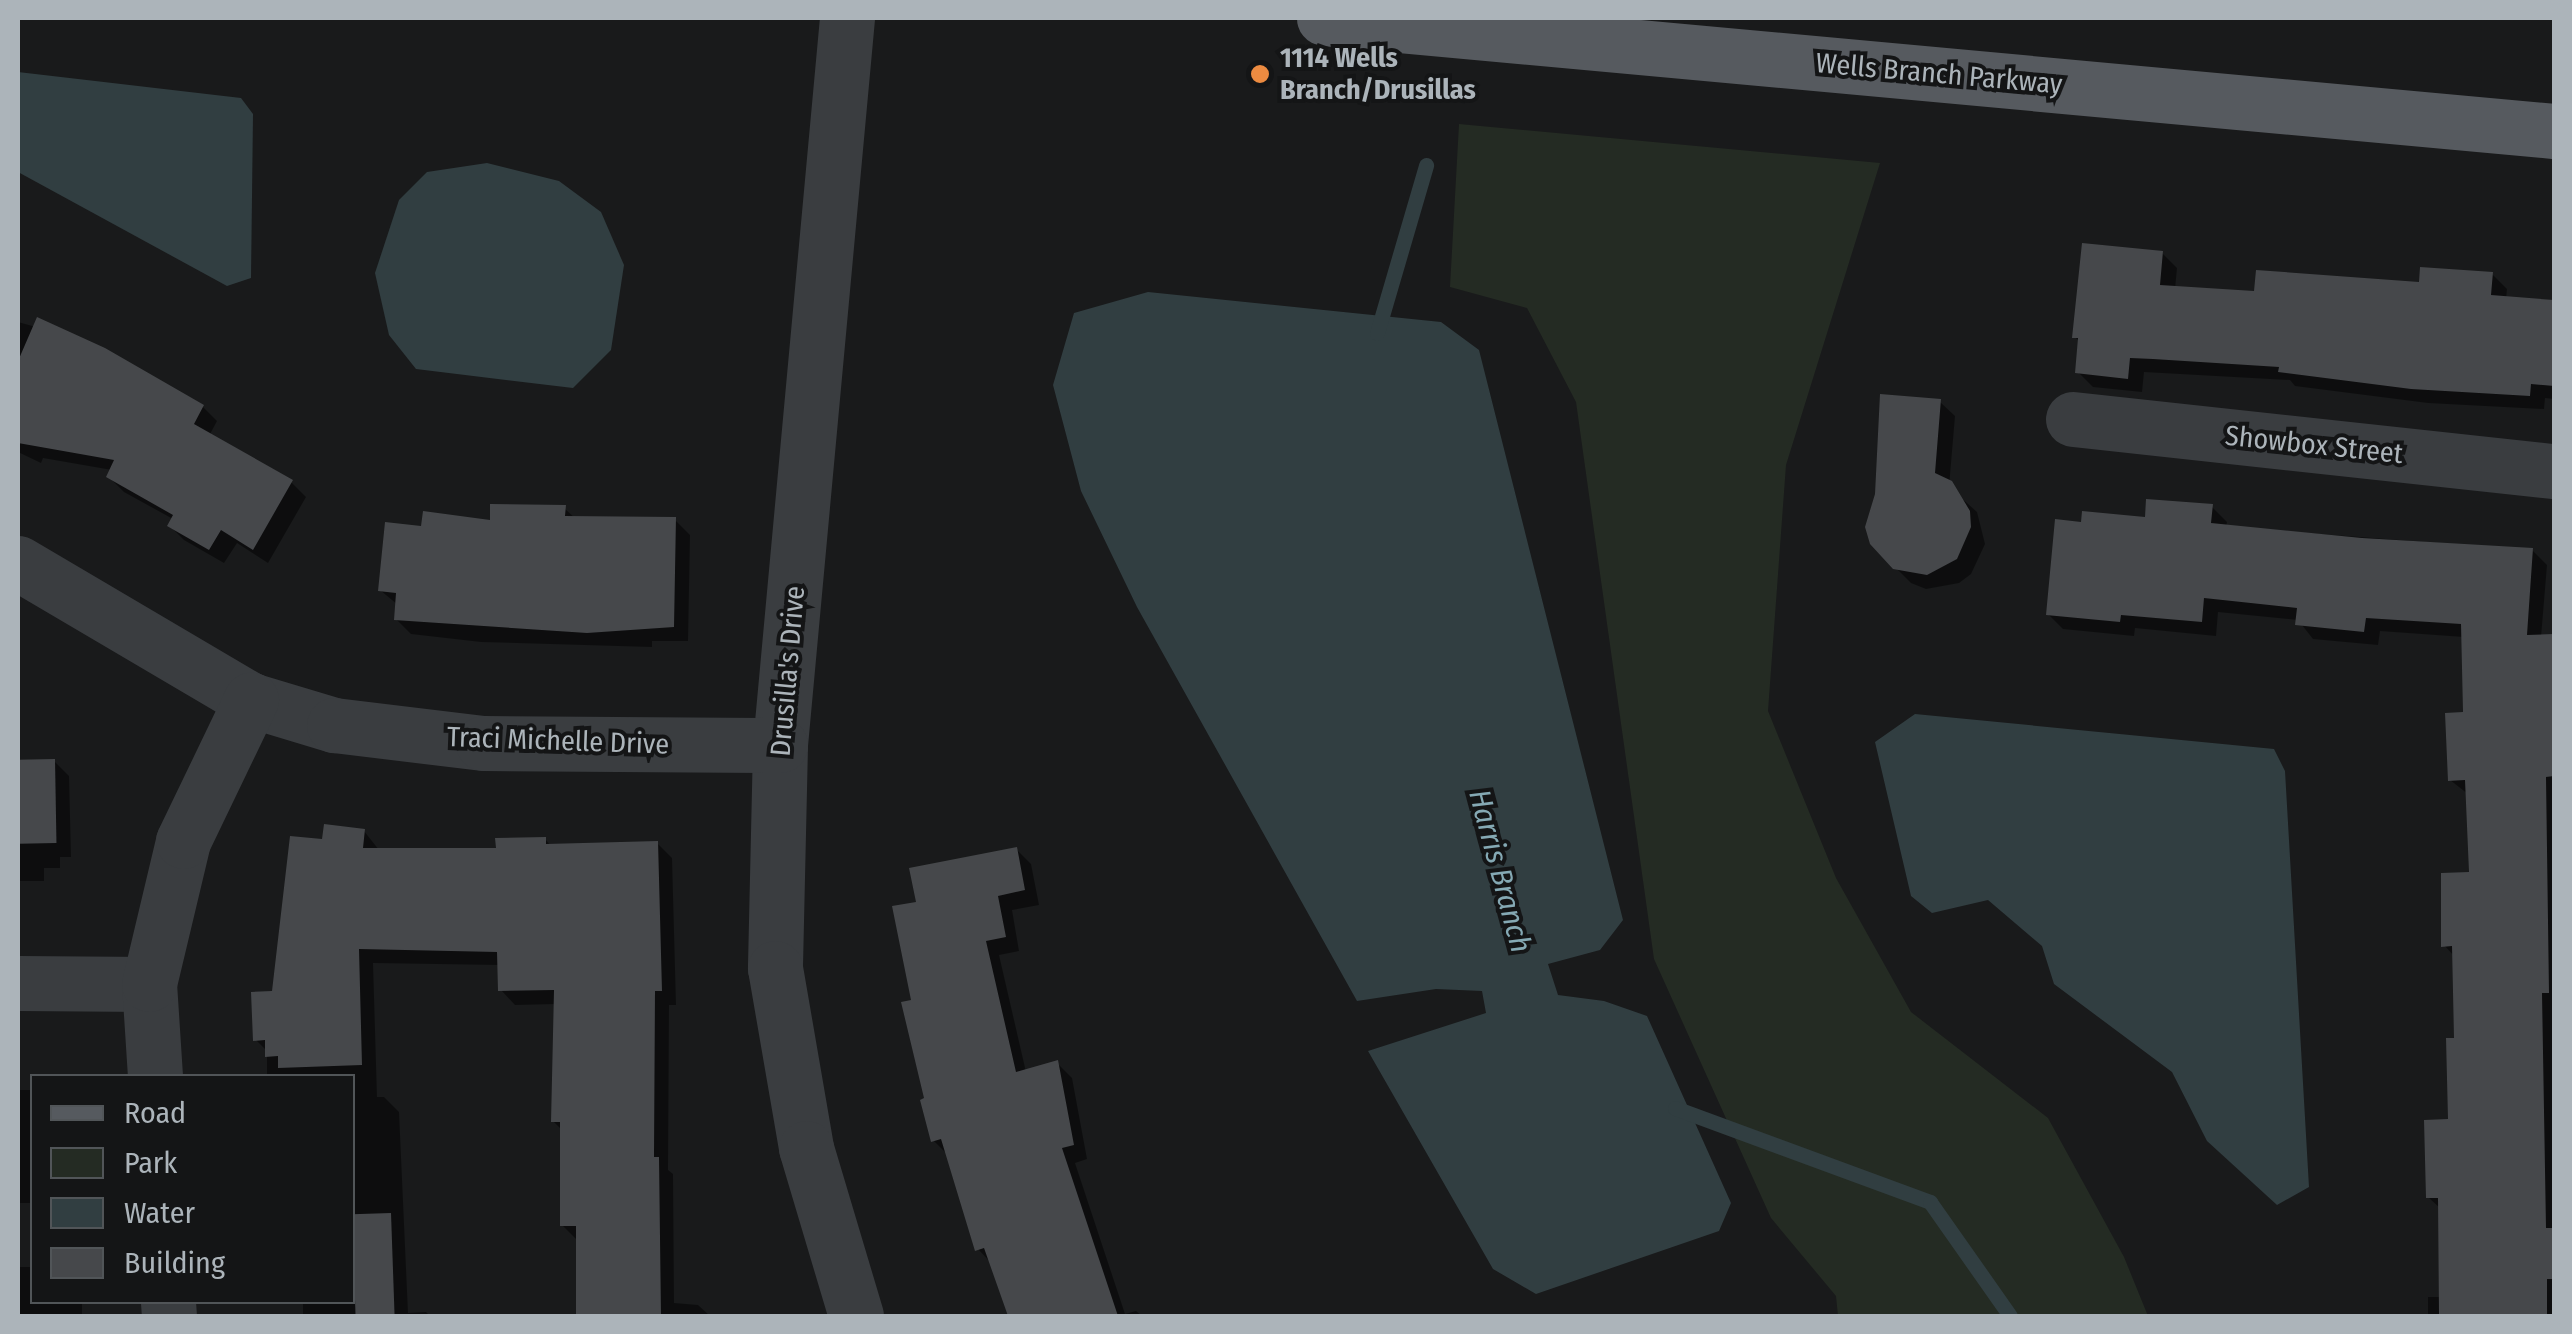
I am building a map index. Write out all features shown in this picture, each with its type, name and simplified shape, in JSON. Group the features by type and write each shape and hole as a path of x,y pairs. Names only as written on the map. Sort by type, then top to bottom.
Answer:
{"main road":[{"name":"Wells Branch Parkway","path":"1324,18 2554,131"}],"street":[{"name":"Drusilla's Drive","path":"847,18 780,745 775,968 806,1148 856,1316"},
{"name":"Showbox Street","path":"2073,419 2554,471"},
{"name":"Traci Michelle Drive","path":"18,564 251,700 334,725 483,743 780,745"},
{"path":"155,1074 149,984 183,841 251,700"},
{"path":"18,983 149,984"}],"green space":[{"path":"1459,124 1880,163 1786,465 1768,711 1836,878 1911,1012 2048,1118 2124,1257 2148,1316 1838,1316 1836,1296 1771,1218 1654,959 1576,402 1527,308 1450,287"}],"water":[{"path":"18,72 241,98 253,114 251,278 227,286 18,172"},
{"path":"487,163 559,181 601,212 624,265 611,350 573,388 416,369 389,335 375,273 399,200 427,172"},
{"path":"1148,292 1441,322 1479,350 1623,920 1600,950 1548,964 1558,995 1604,1001 1647,1016 1731,1203 1719,1231 1536,1294 1493,1269 1368,1051 1486,1013 1482,991 1436,989 1357,1001 1137,607 1081,491 1053,385 1074,313"},
{"path":"1915,714 2274,749 2285,771 2309,1187 2277,1205 2207,1141 2172,1072 2054,984 2042,946 1988,900 1932,913 1911,896 1875,742"}],"building":[{"path":"2082,243 2163,251 2160,285 2254,291 2256,270 2419,282 2420,267 2493,272 2491,295 2554,300 2554,386 2531,384 2530,396 2411,389 2278,372 2279,367 2130,358 2128,379 2075,373 2078,338 2072,338"},
{"path":"37,317 105,348 204,405 194,424 293,480 253,550 221,530 209,550 167,526 173,515 106,477 114,460 18,443 18,361"},
{"path":"1880,394 1941,399 1935,473 1952,481 1970,511 1971,527 1957,559 1927,575 1893,569 1870,544 1865,527 1875,494"},
{"path":"2146,499 2213,504 2211,523 2362,538 2533,548 2527,635 2554,634 2554,776 2546,777 2549,993 2542,993 2546,1228 2554,1228 2554,1279 2547,1279 2547,1316 2439,1316 2438,1198 2426,1198 2424,1120 2448,1119 2446,1038 2454,1038 2452,946 2441,947 2441,873 2469,872 2465,780 2448,781 2445,713 2463,712 2461,624 2366,618 2364,632 2295,625 2297,608 2204,598 2202,622 2121,615 2120,622 2046,615 2055,519 2081,522 2082,511 2145,517"},
{"path":"490,504 566,505 565,516 676,517 674,627 587,633 394,620 396,593 378,591 385,522 421,526 423,511 490,520"},
{"path":"55,759 56,843 19,844 18,760"},
{"path":"324,824 365,829 363,848 496,848 495,838 546,837 546,844 658,841 662,991 655,991 654,1157 659,1157 661,1316 576,1316 576,1226 560,1226 560,1122 551,1122 554,990 498,991 497,952 359,949 362,1065 278,1068 278,1056 265,1057 265,1040 253,1041 251,992 272,991 290,836 322,839"},
{"path":"1017,847 1025,890 998,896 1006,937 986,941 1016,1072 1058,1060 1074,1145 1062,1148 1118,1316 1008,1316 984,1248 975,1251 941,1139 931,1142 920,1100 924,1098 901,1002 911,1000 892,906 916,902 909,868"},
{"path":"391,1213 395,1316 356,1316 355,1214"}],"waterway":[{"name":"Harris Branch","path":"1377,333 1426,165"},
{"name":"Harris Branch","path":"1675,1108 1930,1202 2010,1316"}],"place":[{"name":"1114 Wells Branch/Drusillas","path":"1260,74"}]}
